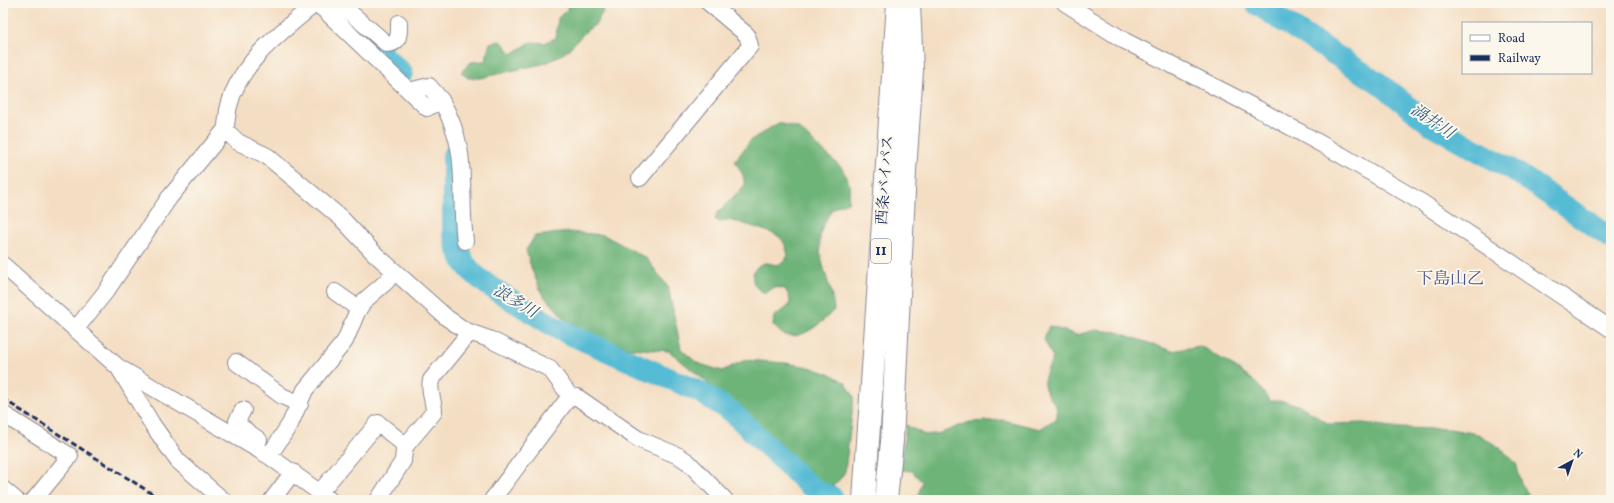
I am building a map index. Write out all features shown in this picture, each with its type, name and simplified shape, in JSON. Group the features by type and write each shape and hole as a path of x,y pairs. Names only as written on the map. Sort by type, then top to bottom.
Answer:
{"highway":[{"name":"西条バイパス","path":"864,500 898,3"},
{"name":"西条バイパス","path":"886,500 892,441 905,171 912,70 909,3"}],"street":[{"path":"75,330 107,290 160,210 225,130 229,105 242,76 269,42 316,3 415,89 427,108 436,103 455,127 460,149 465,241"},
{"path":"339,3 387,44 396,42 399,36 399,23"},
{"path":"640,178 750,46 747,35 709,3"},
{"path":"1066,3 1125,40 1314,140 1421,202 1611,328"},
{"path":"225,130 238,142 267,156 341,218 375,254 447,318 470,332 489,339 550,369 570,396 577,397 649,445 679,456 688,462 725,500"},
{"path":"3,265 118,367 271,453"},
{"path":"271,453 290,424 313,380 345,341 358,309 364,301 386,282 394,271"},
{"path":"335,292 358,309"},
{"path":"378,500 403,461 406,446 434,412 434,405 429,388 431,380 470,332"},
{"path":"236,362 282,396 300,404"},
{"path":"118,367 152,424 178,461 224,500"},
{"path":"492,500 570,396"},
{"path":"243,410 237,421 241,427 293,472 325,496 378,423 406,446"},
{"path":"3,414 70,456 34,500"},
{"path":"272,500 293,472"},
{"path":"3,489 16,500"}],"green space":[{"path":"568,3 599,3 603,11 596,24 585,32 566,52 546,63 480,78 468,78 461,72 471,62 485,61 490,43 501,41 512,54 531,42 544,43 556,38 558,18 567,10"},
{"path":"778,123 798,128 842,168 850,186 848,202 837,206 832,210 822,229 820,240 820,252 834,310 812,329 799,335 792,336 783,334 773,325 774,316 786,308 790,302 785,289 775,287 765,293 756,286 753,277 754,271 761,264 767,263 778,265 785,261 788,255 782,240 774,234 752,226 729,220 719,222 715,219 718,212 745,185 743,175 735,161 751,140"},
{"path":"568,232 604,235 646,258 668,287 681,349 697,363 722,371 745,360 786,363 809,367 832,375 846,383 854,397 845,471 839,480 828,488 813,494 801,487 779,470 741,428 731,419 710,405 708,383 669,351 629,348 592,335 565,319 542,294 526,250 535,236"},
{"path":"1049,326 1077,335 1095,330 1117,332 1172,351 1200,346 1232,365 1257,384 1270,401 1284,401 1301,406 1329,424 1363,423 1399,428 1450,429 1478,434 1500,448 1516,463 1521,483 1532,500 917,500 922,482 912,471 900,470 906,425 925,435 941,433 970,422 1003,420 1040,429 1057,418 1055,405 1047,394 1044,385 1046,373 1053,358 1044,339"}],"waterway":[{"name":"浪多川","path":"328,3 402,73"},
{"name":"渦井川","path":"1255,3 1379,83 1430,124 1516,172 1611,238"},
{"name":"浪多川","path":"453,156 453,231 457,248 465,264 474,274 489,286 560,330 700,392 732,412 807,484 832,497"}],"railway":[{"path":"3,399 162,500"}],"district":[{"name":"下島山乙","path":"1450,279"}]}
